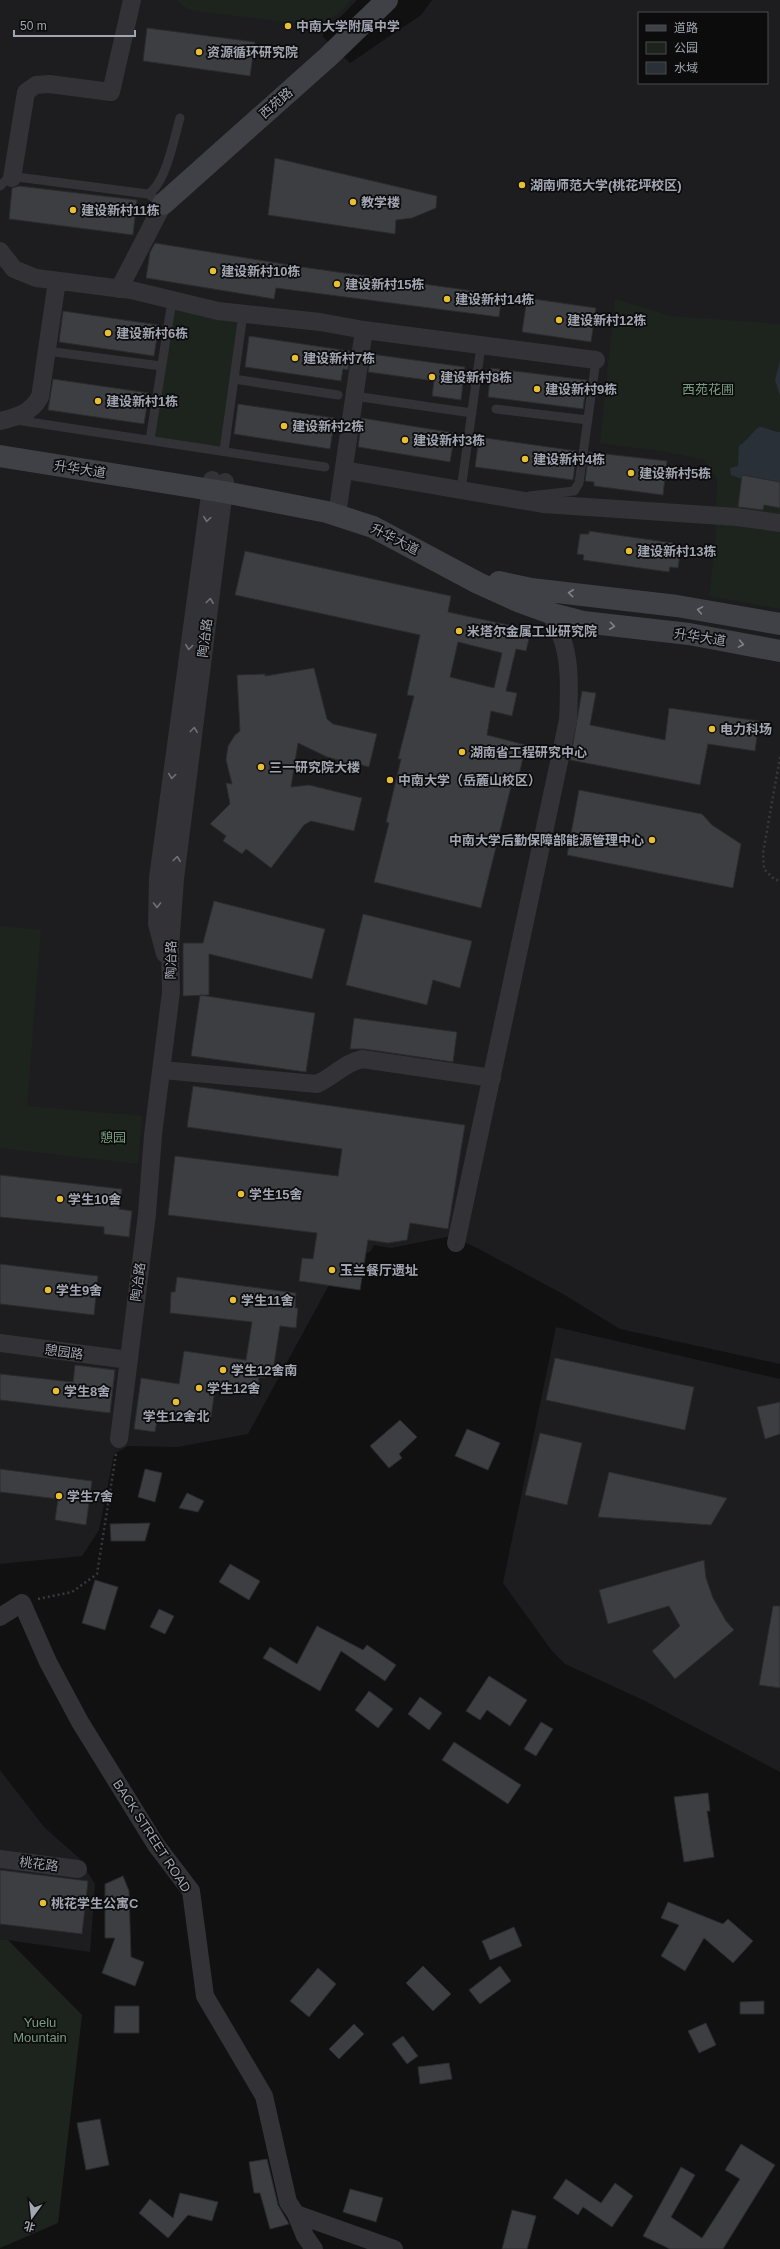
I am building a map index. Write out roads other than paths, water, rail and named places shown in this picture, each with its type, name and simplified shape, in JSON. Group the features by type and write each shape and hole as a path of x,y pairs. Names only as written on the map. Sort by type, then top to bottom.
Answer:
{"street":[{"path":"6,182 26,92 36,85 49,84 111,92 132,0"},
{"name":"西苑路","path":"156,199 329,56 387,0"},
{"path":"119,289 156,199"},
{"path":"0,251 14,269 25,275 57,281 119,289 218,311 320,322 364,330 596,360"},
{"path":"5,420 23,415 38,402 42,389 57,281"},
{"path":"338,509 344,470 346,395 364,330"},
{"name":"升华大道","path":"0,445 370,516 493,580 514,586 677,606 780,624"},
{"name":"升华大道","path":"0,456 218,486"},
{"path":"344,470 543,504 737,517 780,523"},
{"name":"陶冶路","path":"119,1439 171,992 170,968 157,924 158,878 218,486"},
{"name":"升华大道","path":"338,509 478,583 520,602 550,612 583,622 689,634 780,651"},
{"path":"456,1243 568,720 570,678 568,657 560,630 550,612 531,589"},
{"path":"162,1070 317,1084 331,1077 347,1063 362,1060 492,1078"},
{"name":"憩园路","path":"0,1344 129,1360"},
{"name":"BACK STREET ROAD","path":"0,1617 22,1603 48,1662 80,1722 156,1845 191,1891 205,1996 264,2096 288,2202 296,2214 305,2236 314,2249"},
{"name":"桃花路","path":"0,1859 78,1869"},
{"path":"296,2214 394,2249"}],"lane":[{"path":"6,182 156,199 154,191 161,181 180,118"},
{"path":"150,440 172,301"},
{"path":"224,451 243,314"},
{"path":"461,490 481,346"},
{"path":"47,351 161,366"},
{"path":"512,498 574,491 582,471 596,360"},
{"path":"234,380 472,414"},
{"path":"496,409 588,420"},
{"path":"5,420 150,440 325,467"}],"water":[{"path":"780,361 780,396 775,380"},
{"path":"759,427 780,432 780,482 743,475 742,479 731,475 730,468 738,466 739,446"}],"place":[{"name":"中南大学附属中学","path":"288,26"},
{"name":"资源循环研究院","path":"199,52"},
{"name":"湖南师范大学(桃花坪校区)","path":"522,185"},
{"name":"教学楼","path":"353,202"},
{"name":"建设新村11栋","path":"73,210"},
{"name":"建设新村10栋","path":"213,271"},
{"name":"建设新村15栋","path":"337,284"},
{"name":"建设新村14栋","path":"447,299"},
{"name":"建设新村12栋","path":"559,320"},
{"name":"建设新村6栋","path":"108,333"},
{"name":"建设新村7栋","path":"295,358"},
{"name":"建设新村8栋","path":"432,377"},
{"name":"建设新村9栋","path":"537,389"},
{"name":"建设新村1栋","path":"98,401"},
{"name":"建设新村2栋","path":"284,426"},
{"name":"建设新村3栋","path":"405,440"},
{"name":"建设新村4栋","path":"525,459"},
{"name":"建设新村5栋","path":"631,473"},
{"name":"建设新村13栋","path":"629,551"},
{"name":"米塔尔金属工业研究院","path":"459,631"},
{"name":"电力科场","path":"712,729"},
{"name":"湖南省工程研究中心","path":"462,752"},
{"name":"三一研究院大楼","path":"261,767"},
{"name":"中南大学（岳麓山校区）","path":"390,780"},
{"name":"中南大学后勤保障部能源管理中心","path":"652,840"},
{"name":"学生15舍","path":"241,1194"},
{"name":"学生10舍","path":"60,1199"},
{"name":"玉兰餐厅遗址","path":"332,1270"},
{"name":"学生9舍","path":"48,1290"},
{"name":"学生11舍","path":"233,1300"},
{"name":"学生12舍南","path":"223,1370"},
{"name":"学生12舍","path":"199,1388"},
{"name":"学生8舍","path":"56,1391"},
{"name":"学生12舍北","path":"176,1402"},
{"name":"学生7舍","path":"59,1496"},
{"name":"桃花学生公寓C","path":"43,1903"}],"park label":[{"name":"西苑花圃","path":"708,389"},
{"name":"憩园","path":"113,1137"},
{"name":"Yuelu Mountain","path":"40,2030"}]}
